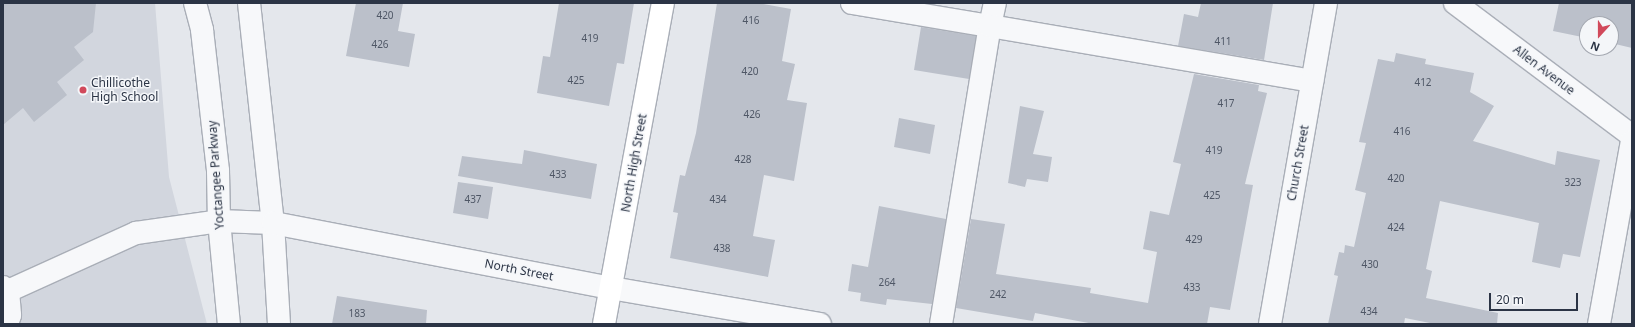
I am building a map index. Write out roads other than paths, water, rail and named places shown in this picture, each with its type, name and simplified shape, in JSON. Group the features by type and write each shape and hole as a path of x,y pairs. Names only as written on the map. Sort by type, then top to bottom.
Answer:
{"main road":[{"name":"North High Street","path":"604,324 663,3"}],"street":[{"name":"Yoctangee Parkway","path":"195,3 202,30 217,163 218,221 229,324"},
{"path":"249,3 273,223 279,324"},
{"path":"852,3 1312,81"},
{"path":"941,324 995,3"},
{"name":"Church Street","path":"1270,324 1326,3"},
{"name":"Allen Avenue","path":"1456,3 1632,136"},
{"path":"1599,324 1632,141"},
{"name":"North Street","path":"6,289 136,233 218,221 273,223 611,288 820,324"},
{"path":"6,289 10,315 7,324"}],"place":[{"name":"Chillicothe High School","path":"83,90"}]}
